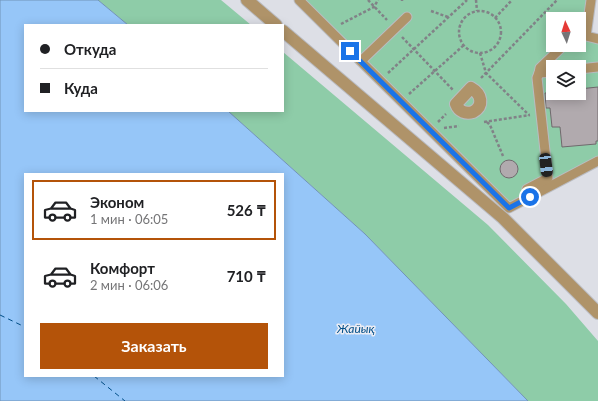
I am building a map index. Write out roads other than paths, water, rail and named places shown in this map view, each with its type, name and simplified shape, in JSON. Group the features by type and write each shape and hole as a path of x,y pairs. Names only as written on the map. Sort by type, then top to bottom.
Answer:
{"street":[{"path":"247,0 275,24"},
{"path":"284,32 503,218 598,313"},
{"path":"471,88 479,94 481,101 480,106 475,111 469,113 460,111 456,104 471,88"}],"lane":[{"path":"299,0 509,208 598,161"},
{"path":"586,20 591,0"},
{"path":"361,61 407,17"},
{"path":"586,37 598,39"},
{"path":"530,197 527,189 548,178 537,78 540,68 557,52"},
{"path":"586,68 598,67"},
{"path":"539,73 546,72"}],"water":[{"name":"Жайық","path":"0,0 98,0 127,24 24,24 24,112 229,112 365,234 528,401 0,401"}]}
